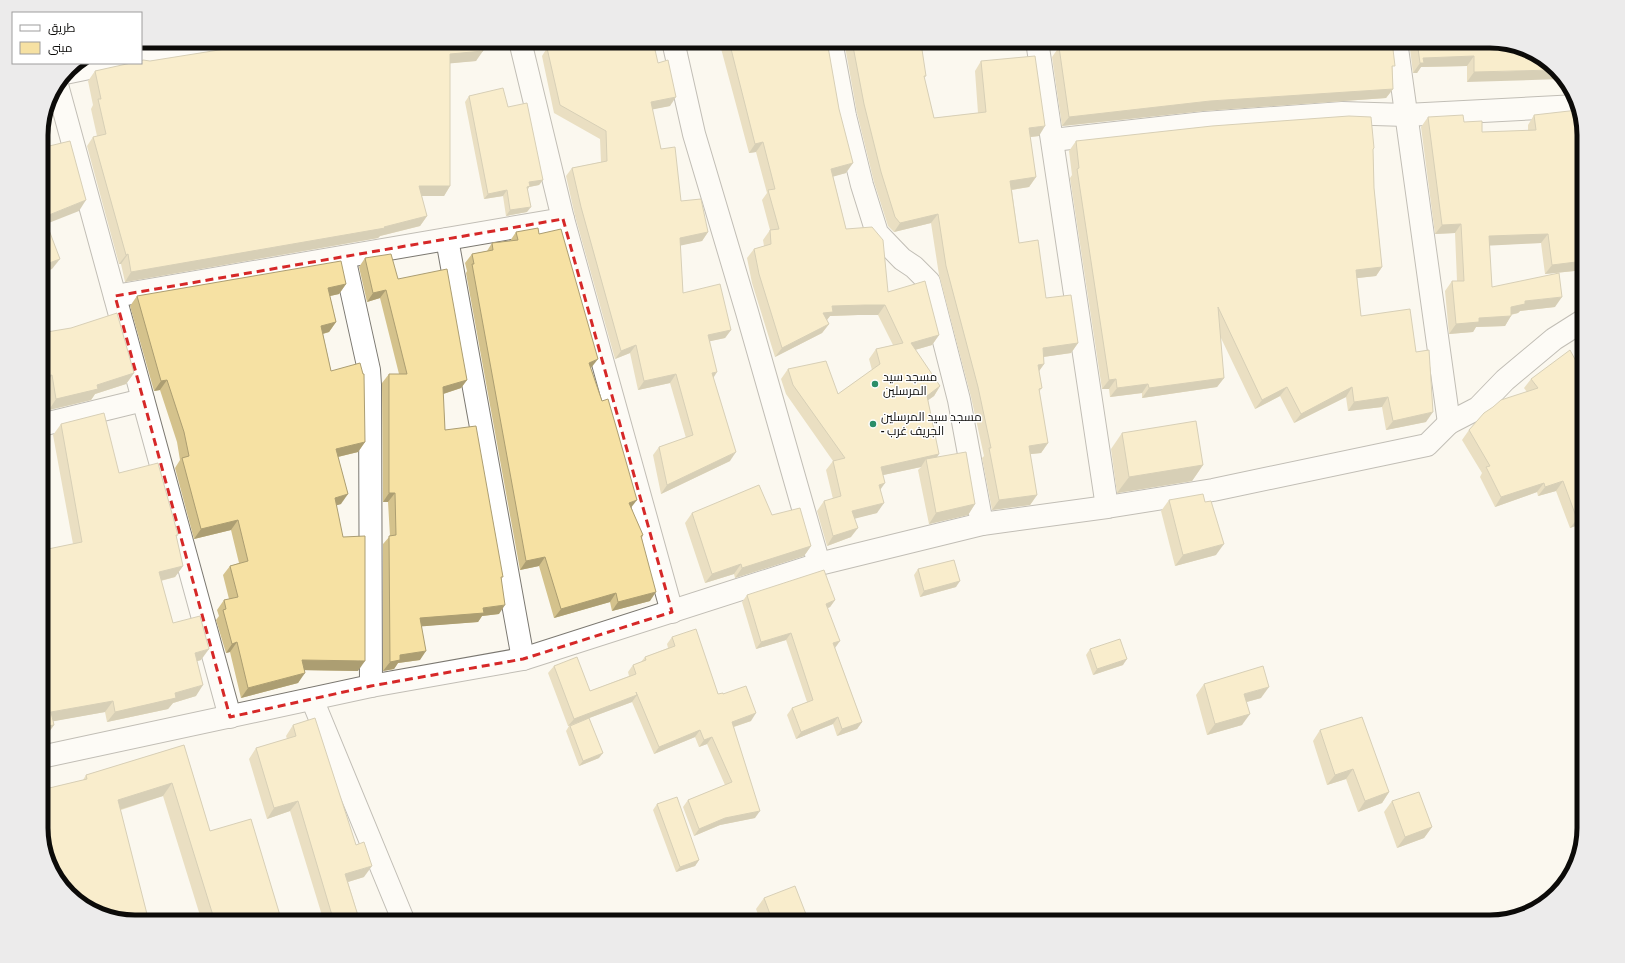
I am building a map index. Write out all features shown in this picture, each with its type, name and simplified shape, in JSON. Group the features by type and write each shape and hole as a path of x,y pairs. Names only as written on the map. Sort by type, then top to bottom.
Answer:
{"street":[{"path":"142,58 210,48"},
{"path":"522,48 564,219 672,612"},
{"path":"675,48 694,134 747,312 819,564"},
{"path":"832,48 845,116 862,185 877,233 902,259 914,267 928,282 959,400 982,524"},
{"path":"1038,48 1107,507"},
{"path":"1397,48 1449,423"},
{"path":"76,71 108,64"},
{"path":"59,93 230,717"},
{"path":"1053,140 1204,123 1334,113 1406,115 1572,106"},
{"path":"115,296 564,219"},
{"path":"447,239 523,659"},
{"path":"344,257 369,370 370,385 371,686"},
{"path":"48,756 371,686 523,659 819,564 982,524 1107,507 1213,490 1428,445 1449,423 1478,408 1505,380 1554,339 1577,324"},
{"path":"48,423 143,400"},
{"path":"312,699 401,915"}],"highlighted area":[{"path":"563,219 672,612 523,659 371,686 230,717 115,296"}],"building":[{"path":"231,48 482,48 483,51 450,54 450,186 419,186 427,216 384,227 385,228 131,272 128,254 126,255 93,137 106,134 98,99 101,99 95,71 126,64 142,64 143,60 150,61"},
{"path":"547,48 655,48 658,63 668,60 676,97 651,102 661,149 675,147 681,201 701,199 708,232 680,238 683,293 720,284 731,330 708,335 717,372 712,373 736,452 667,485 659,447 693,435 676,374 644,381 636,345 621,351 581,207 572,168 607,161 606,131 560,105"},
{"path":"731,48 828,48 839,109 853,163 831,169 846,229 872,227 883,240 888,292 925,281 939,335 911,343 940,386 927,396 939,454 881,467 885,483 879,485 884,503 852,511 858,528 833,536 824,501 841,496 833,461 845,458 793,385 788,369 826,361 838,394 880,364 876,349 903,343 885,305 832,306 833,312 823,313 829,324 782,348 759,274 754,249 771,244 770,230 779,229 768,190 775,189 763,142 755,144"},
{"path":"853,48 922,48 926,76 924,76 934,118 986,112 981,61 1035,56 1045,126 1029,128 1036,177 1010,181 1019,243 1038,240 1046,298 1071,295 1078,343 1043,348 1044,364 1038,365 1042,388 1039,389 1048,443 1029,446 1037,495 999,500 989,448 991,448 978,387 946,266 938,214 900,223 895,217 881,172 864,104"},
{"path":"1059,48 1393,48 1395,66 1392,66 1393,89 1210,101 1069,117"},
{"path":"1418,48 1490,48 1513,51 1534,60 1548,70 1474,72 1474,56 1423,58 1424,63 1420,63"},
{"path":"503,88 508,107 527,103 543,180 529,182 530,186 527,187 531,207 510,210 507,190 488,194 469,96"},
{"path":"1573,111 1577,129 1577,262 1552,265 1548,234 1489,236 1492,287 1559,273 1562,297 1525,301 1525,304 1511,307 1511,316 1479,318 1479,322 1456,324 1452,281 1464,281 1461,224 1442,225 1428,117 1463,115 1464,122 1482,121 1482,132 1536,130 1534,115"},
{"path":"1349,116 1371,117 1374,148 1374,188 1382,267 1356,270 1361,316 1410,309 1416,352 1429,350 1433,412 1393,421 1388,397 1354,402 1352,387 1301,414 1287,387 1262,400 1218,307 1224,378 1149,388 1148,384 1117,388 1116,379 1109,380 1077,169 1079,168 1076,141 1212,126"},
{"path":"70,141 86,200 48,215 48,146"},
{"path":"48,228 60,259 48,263"},
{"path":"538,228 539,234 561,229 598,359 589,363 602,401 608,399 637,500 629,503 643,535 641,536 656,592 618,602 616,593 561,609 545,557 526,561 472,264 474,264 472,254 493,250 492,243 518,240 516,232"},
{"path":"391,254 398,279 447,269 467,380 443,387 445,430 476,426 503,577 501,577 505,605 483,608 484,613 420,618 426,651 400,655 400,660 390,662 389,536 396,535 395,493 389,493 389,374 407,374 386,290 373,293 365,258"},
{"path":"341,261 346,284 328,288 336,322 321,326 331,371 360,363 364,374 365,442 336,449 348,494 335,498 343,537 365,536 365,661 302,660 305,673 248,688 237,642 232,644 223,610 226,609 224,600 238,597 230,566 248,561 238,520 201,529 182,458 189,456 184,432 167,380 161,381 137,296"},
{"path":"117,313 134,373 97,385 98,389 56,399 52,375 48,376 48,332 71,328"},
{"path":"1570,350 1577,363 1577,519 1563,481 1545,487 1544,483 1501,497 1486,467 1490,466 1469,430 1484,413 1501,400 1538,388 1531,379"},
{"path":"104,413 119,473 158,463 178,535 176,535 183,566 159,572 173,623 200,616 209,649 195,653 203,685 175,693 176,698 115,712 113,701 51,712 54,725 48,726 48,549 82,542 61,424"},
{"path":"1196,421 1203,465 1129,477 1122,433"},
{"path":"966,452 975,504 936,513 926,459"},
{"path":"759,485 772,515 800,508 811,546 742,568 741,564 712,574 692,513"},
{"path":"1203,494 1205,502 1211,501 1224,544 1183,555 1169,500"},
{"path":"954,560 960,581 924,591 918,569"},
{"path":"824,570 835,600 826,604 840,641 833,643 862,722 842,729 838,717 801,732 792,708 813,700 791,633 761,642 747,595"},
{"path":"696,629 718,694 723,694 746,686 756,713 732,722 760,811 725,818 699,829 688,800 732,782 712,737 704,740 700,730 659,747 636,692 637,695 574,719 554,666 577,657 590,691 636,674 633,665 646,660 645,657 675,646 672,637"},
{"path":"1120,639 1127,659 1097,669 1090,649"},
{"path":"1263,666 1269,687 1244,694 1250,714 1215,724 1204,684"},
{"path":"1362,717 1389,792 1365,801 1353,769 1335,775 1320,730"},
{"path":"315,718 356,845 364,842 372,866 345,874 358,915 332,915 298,801 274,808 256,748 296,736 293,725"},
{"path":"589,718 603,753 583,761 570,726"},
{"path":"184,745 210,831 251,819 280,915 213,915 172,783 118,800 147,915 112,912 91,903 82,897 73,890 66,881 60,872 51,851 48,834 48,788 87,779 86,775"},
{"path":"1419,792 1432,827 1405,837 1392,801"},
{"path":"677,797 699,860 680,867 657,804"},
{"path":"795,886 806,915 770,915 764,898"}],"place":[{"name":"مسجد سيد المرسلين","path":"875,384"},
{"name":"مسجد سيد المرسلين - الجريف غرب","path":"873,424"}]}
